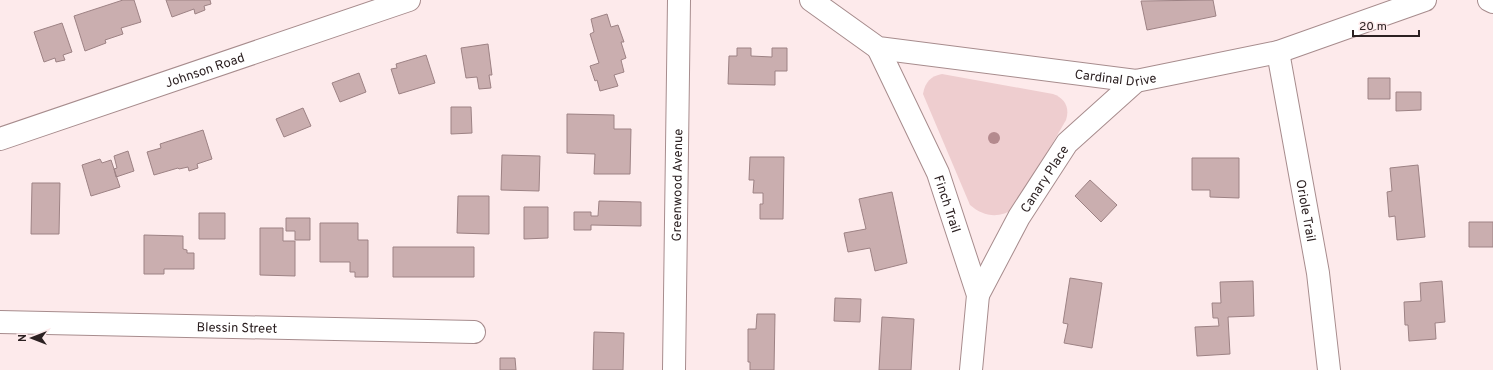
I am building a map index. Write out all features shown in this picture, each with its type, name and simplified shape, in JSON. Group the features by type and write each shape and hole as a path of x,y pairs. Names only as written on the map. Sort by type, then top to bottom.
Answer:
{"street":[{"name":"Johnson Road","path":"0,139 409,0"},
{"name":"Greenwood Avenue","path":"674,370 679,0"},
{"name":"Cardinal Drive","path":"811,0 878,48 1136,82 1278,52 1425,0"},
{"path":"1489,0 1493,2"},
{"name":"Finch Trail","path":"878,48 938,173 978,295 971,370"},
{"name":"Oriole Trail","path":"1278,52 1318,274 1330,370"},
{"name":"Canary Place","path":"978,295 1020,217 1067,143 1136,82"},
{"name":"Blessin Street","path":"0,322 474,332"}],"shaded area":[{"path":"942,74 1053,94 1061,98 1066,104 1066,120 1015,208 1009,212 997,215 986,214 970,205 923,94 925,86 929,80"}],"building":[{"path":"123,0 134,0 141,22 121,28 123,34 105,40 106,43 85,51 74,16"},
{"path":"166,0 210,0 211,4 204,6 205,10 195,14 194,9 172,17"},
{"path":"1213,0 1216,16 1147,30 1141,1"},
{"path":"607,14 611,27 618,25 624,42 621,42 626,58 621,60 624,72 614,75 618,86 600,91 597,80 595,81 590,66 599,63 590,34 594,32 591,19"},
{"path":"62,23 72,52 63,55 65,60 56,62 55,58 44,62 34,32"},
{"path":"488,44 492,75 489,75 491,88 479,89 477,77 466,78 461,48"},
{"path":"737,48 751,48 751,56 772,57 772,48 787,48 787,71 775,71 775,85 728,84 729,56 737,56"},
{"path":"426,55 435,83 399,94 391,69 397,68 396,64"},
{"path":"359,73 366,92 340,102 332,83"},
{"path":"1368,78 1390,78 1390,99 1368,99"},
{"path":"1396,92 1421,92 1421,110 1396,111"},
{"path":"451,107 471,107 472,133 451,134"},
{"path":"303,108 311,126 284,137 276,119"},
{"path":"567,114 614,115 614,129 631,129 630,174 594,174 595,154 567,153"},
{"path":"203,130 212,159 197,164 198,168 189,171 188,167 178,168 154,175 147,152 161,148 160,144"},
{"path":"128,151 134,171 116,177 114,169 117,168 114,156"},
{"path":"502,155 540,156 539,191 501,190"},
{"path":"750,157 784,157 783,219 760,219 760,204 763,204 763,193 753,193 754,180 749,180"},
{"path":"1192,158 1239,158 1239,198 1210,197 1210,190 1192,190"},
{"path":"100,159 102,163 111,160 120,187 91,196 82,165"},
{"path":"1418,165 1425,237 1397,240 1395,216 1389,217 1387,192 1392,191 1390,168"},
{"path":"1090,180 1117,205 1101,222 1075,196"},
{"path":"32,183 60,183 59,234 31,234"},
{"path":"892,192 907,263 875,271 870,248 848,252 844,233 866,229 859,199"},
{"path":"458,196 489,196 489,234 457,233"},
{"path":"599,201 641,202 641,226 591,225 591,230 574,230 574,212 591,212 591,216 598,216"},
{"path":"524,207 548,207 548,238 524,239"},
{"path":"199,213 225,213 225,239 199,239"},
{"path":"286,218 310,218 310,240 295,240 295,231 286,231"},
{"path":"1469,222 1493,222 1493,247 1469,247"},
{"path":"320,223 358,223 358,240 368,240 368,277 355,277 355,272 350,272 350,262 320,262"},
{"path":"260,228 283,228 283,241 295,241 295,276 260,275"},
{"path":"144,235 183,236 183,249 187,250 187,253 194,253 194,269 164,269 164,274 144,274"},
{"path":"393,247 474,247 474,277 393,277"},
{"path":"1070,278 1102,283 1092,348 1064,343 1068,324 1063,323"},
{"path":"1253,281 1254,316 1228,317 1230,354 1197,356 1195,327 1219,326 1218,318 1213,318 1212,303 1221,303 1220,282"},
{"path":"1442,281 1445,322 1435,323 1436,339 1409,341 1408,325 1405,325 1404,302 1421,301 1420,283"},
{"path":"835,298 861,299 860,322 834,321"},
{"path":"757,314 775,314 774,370 750,370 750,362 748,362 748,329 756,329"},
{"path":"882,317 914,319 911,370 879,370"},
{"path":"594,332 624,333 623,370 593,370"},
{"path":"500,358 515,358 516,370 500,370"}]}
